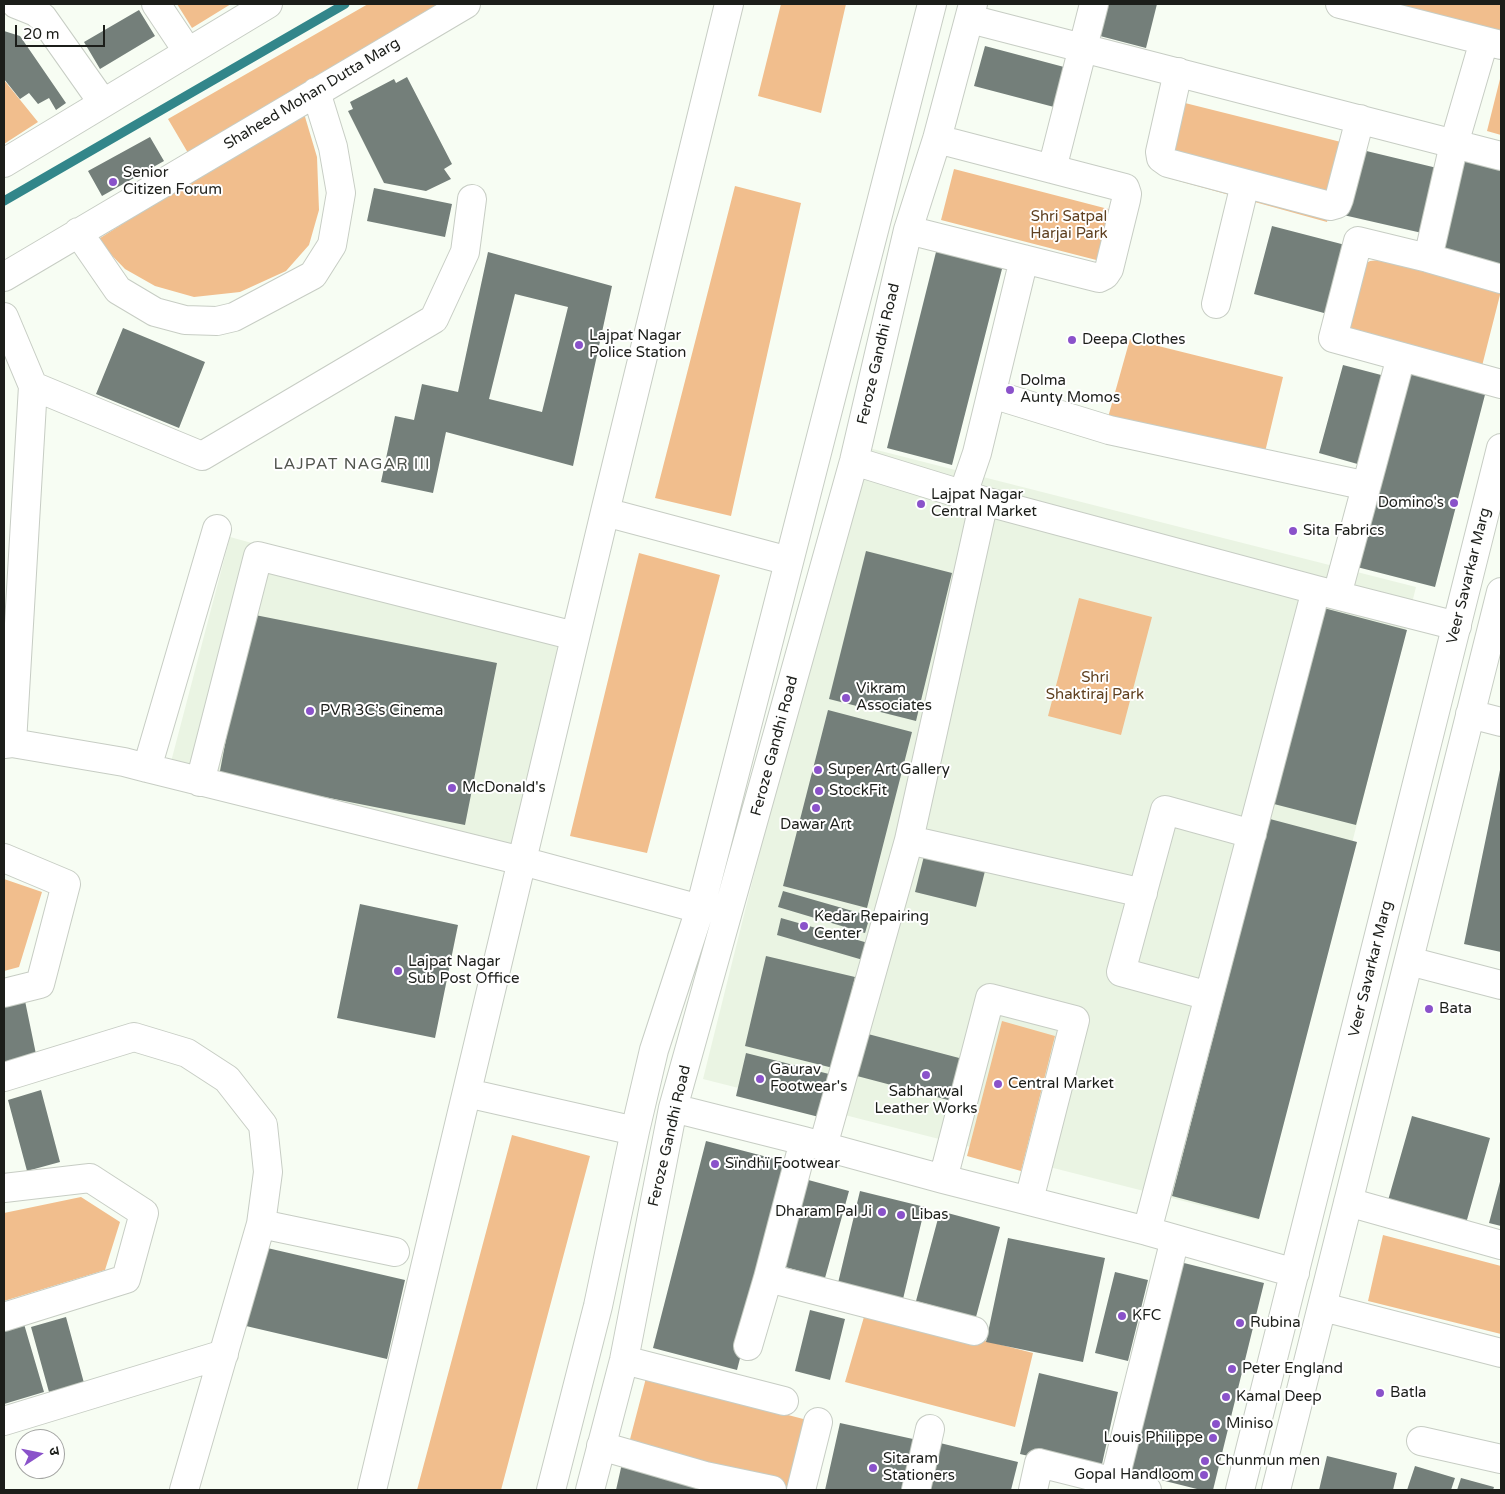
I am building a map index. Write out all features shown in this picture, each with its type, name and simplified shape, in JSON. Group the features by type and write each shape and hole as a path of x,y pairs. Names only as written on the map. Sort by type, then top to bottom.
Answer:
{"street":[{"path":"16,4 36,12 44,18 103,103"},
{"path":"156,4 188,52"},
{"path":"4,163 268,4"},
{"name":"Shaheed Mohan Dutta Marg","path":"4,277 466,4"},
{"path":"372,1490 605,512 729,4"},
{"name":"Feroze Gandhi Road","path":"551,1490 598,1306 654,1050 700,909 932,4"},
{"path":"1052,169 1094,4"},
{"path":"1340,4 1493,43 1454,144 1428,258"},
{"path":"971,11 1084,48 1501,156"},
{"name":"Feroze Gandhi Road","path":"590,1490 624,1360 673,1108 854,461 908,230 937,139 971,11"},
{"path":"1178,72 1160,152 1161,158 1168,163 1330,206 1337,204 1339,199 1360,119"},
{"path":"78,232 118,290 155,312 185,320 217,321 234,317 313,275 332,245 341,193 333,147 316,92"},
{"path":"908,230 1099,278 1106,275 1109,269 1126,200 1125,188 937,139"},
{"path":"1216,304 1246,184"},
{"path":"33,386 202,456 434,319 465,252 472,199"},
{"path":"1501,279 1428,258 1358,241 1333,338 1501,384"},
{"path":"748,1346 768,1278 909,840 974,497 978,453 1024,259"},
{"path":"4,317 33,386 12,619 8,743 124,762 522,861 700,909"},
{"path":"1147,1231 1252,834 1401,357"},
{"path":"992,394 1109,430 1358,484"},
{"name":"Veer Savarkar Marg","path":"1240,1490 1501,448"},
{"path":"854,461 974,497 1457,626"},
{"path":"605,512 789,561"},
{"path":"159,771 217,529"},
{"path":"200,782 258,556 576,636"},
{"path":"1276,1490 1470,714 1499,607"},
{"path":"1470,714 1501,722"},
{"path":"1209,996 1121,972 1165,810 1252,834"},
{"path":"909,840 1143,893"},
{"path":"4,858 66,884 40,984 4,993"},
{"path":"1409,962 1501,985"},
{"path":"943,1179 990,998 1075,1020 1029,1200"},
{"path":"4,1077 134,1037 187,1053 228,1079 263,1124 268,1172 261,1224 184,1490"},
{"path":"467,1093 635,1131"},
{"path":"673,1108 1147,1231 1295,1273"},
{"path":"4,1188 90,1178 144,1213 126,1279 4,1317"},
{"path":"1348,1202 1501,1245"},
{"path":"261,1224 395,1252"},
{"path":"1114,1482 1175,1239"},
{"path":"768,1278 974,1331"},
{"path":"1323,1307 1501,1353"},
{"path":"4,1421 224,1354"},
{"path":"624,1360 784,1401"},
{"path":"801,1490 818,1422"},
{"path":"916,1490 930,1429"},
{"path":"1421,1441 1501,1459"},
{"path":"601,1446 721,1485 772,1490"},
{"path":"1033,1490 1039,1463 1147,1490"}],"shaded area":[{"path":"861,446 1416,587 1258,1220 703,1079"},
{"path":"230,537 578,632 515,866 167,777"}],"green space":[{"path":"177,4 231,4 192,28"},
{"path":"368,4 450,4 188,153 168,119"},
{"path":"781,4 846,4 821,113 758,96"},
{"path":"1386,4 1501,4 1501,34"},
{"path":"1501,75 1501,135 1487,131"},
{"path":"4,80 38,122 4,144"},
{"path":"1185,103 1345,143 1327,222 1168,178"},
{"path":"303,110 317,157 319,210 309,245 286,271 240,292 194,297 155,286 125,269 97,240"},
{"name":"Shri Satpal Harjai Park","path":"954,169 1116,211 1104,262 941,220"},
{"path":"735,186 801,203 731,516 655,498"},
{"path":"1379,260 1501,291 1482,366 1353,331 1347,325 1363,265 1370,261"},
{"path":"1130,339 1283,377 1265,452 1107,421"},
{"path":"639,553 720,575 647,853 570,836"},
{"name":"Shri Shaktiraj Park","path":"1079,598 1152,617 1121,735 1048,716"},
{"path":"4,879 42,892 19,967 4,971"},
{"path":"1002,1021 1055,1036 1021,1171 967,1156"},
{"path":"512,1135 590,1156 501,1490 417,1490"},
{"path":"81,1197 120,1222 105,1270 4,1301 4,1213"},
{"path":"1383,1235 1501,1266 1501,1334 1368,1301"},
{"path":"866,1310 1033,1353 1015,1427 845,1382"},
{"path":"646,1378 811,1421 794,1490 628,1447"}],"building":[{"path":"1108,4 1157,4 1146,48 1100,36"},
{"path":"139,10 155,36 100,69 84,42"},
{"path":"4,31 20,36 66,103 56,110 49,98 38,104 29,93 20,99 4,79"},
{"path":"985,46 1064,67 1054,107 974,86"},
{"path":"407,77 452,164 444,169 451,179 426,191 384,183 348,111 353,109 350,102 394,79 396,83"},
{"path":"150,137 164,161 102,196 88,171"},
{"path":"1354,148 1437,168 1422,233 1339,214"},
{"path":"1455,155 1501,166 1501,269 1433,254"},
{"path":"374,188 452,204 445,237 367,221"},
{"path":"1272,226 1353,247 1335,316 1254,294"},
{"path":"937,248 1003,265 952,465 887,448"},
{"name":"Lajpat Nagar Police Station","path":"488,252 612,286 573,466 446,432 433,493 381,482 395,416 414,420 422,384 458,392","holes":["515,294 568,307 542,412 489,399"]},
{"path":"123,328 205,362 179,428 96,394"},
{"path":"1343,365 1385,376 1361,465 1319,453"},
{"path":"1408,367 1487,387 1435,587 1357,567"},
{"path":"866,551 952,573 916,721 829,699"},
{"path":"1320,607 1407,630 1356,825 1270,803"},
{"path":"250,614 497,663 465,825 219,776"},
{"path":"828,710 912,732 867,908 783,886"},
{"path":"1501,770 1501,952 1464,944"},
{"path":"1270,819 1357,842 1259,1219 1172,1196"},
{"path":"925,852 986,867 976,907 915,892"},
{"path":"783,891 870,916 865,933 778,907"},
{"name":"Lajpat Nagar Sub Post Office","path":"360,904 458,925 435,1038 337,1018"},
{"path":"781,918 868,943 863,960 777,935"},
{"path":"766,956 855,977 833,1068 745,1046"},
{"path":"24,996 37,1059 4,1066 4,1000"},
{"path":"868,1034 963,1059 952,1101 857,1076"},
{"path":"746,1053 829,1074 819,1117 736,1096"},
{"path":"41,1090 60,1162 27,1171 8,1100"},
{"path":"1412,1116 1490,1138 1465,1227 1387,1204"},
{"path":"706,1141 790,1163 737,1370 653,1348"},
{"path":"801,1178 849,1191 825,1278 778,1265"},
{"path":"1501,1178 1501,1226 1489,1223"},
{"path":"860,1191 925,1207 903,1299 838,1283"},
{"path":"940,1211 1000,1227 976,1317 916,1301"},
{"path":"1008,1238 1105,1258 1083,1362 986,1342"},
{"path":"263,1247 405,1280 387,1359 246,1326"},
{"path":"1176,1261 1264,1283 1213,1490 1201,1490 1125,1471"},
{"name":"KFC","path":"1115,1272 1148,1280 1128,1361 1095,1353"},
{"path":"810,1310 845,1319 830,1380 795,1371"},
{"path":"66,1317 84,1383 49,1392 31,1327"},
{"path":"24,1324 44,1392 4,1404 4,1330"},
{"path":"1039,1373 1118,1392 1100,1473 1020,1454"},
{"path":"840,1423 913,1439 902,1490 825,1490"},
{"path":"940,1443 1018,1462 1011,1490 929,1490"},
{"path":"1327,1456 1397,1473 1393,1490 1319,1490"},
{"path":"623,1459 706,1490 616,1490"},
{"path":"1415,1466 1455,1478 1451,1490 1407,1490"},
{"path":"1461,1478 1494,1487 1493,1490 1457,1490"}],"waterway":[{"path":"4,201 345,4"}],"place":[{"name":"Senior Citizen Forum","path":"113,182"},
{"name":"Deepa Clothes","path":"1072,340"},
{"name":"Lajpat Nagar Police Station","path":"579,345"},
{"name":"Dolma Aunty Momos","path":"1010,390"},
{"name":"Domino's","path":"1454,503"},
{"name":"Lajpat Nagar Central Market","path":"921,504"},
{"name":"Sita Fabrics","path":"1293,531"},
{"name":"Vikram Associates","path":"846,698"},
{"name":"PVR 3C’s Cinema","path":"310,711"},
{"name":"Super Art Gallery","path":"818,770"},
{"name":"McDonald's","path":"452,788"},
{"name":"StockFit","path":"819,791"},
{"name":"Dawar Art","path":"816,808"},
{"name":"Kedar Repairing Center","path":"804,926"},
{"name":"Lajpat Nagar Sub Post Office","path":"398,971"},
{"name":"Bata","path":"1429,1009"},
{"name":"Sabharwal Leather Works","path":"926,1075"},
{"name":"Gaurav Footwear's","path":"760,1079"},
{"name":"Central Market","path":"998,1084"},
{"name":"Sïndhï Footwear","path":"715,1164"},
{"name":"Dharam Pal Ji","path":"882,1212"},
{"name":"Libas","path":"901,1215"},
{"name":"KFC","path":"1122,1316"},
{"name":"Rubina","path":"1240,1323"},
{"name":"Peter England","path":"1232,1369"},
{"name":"Batla","path":"1380,1393"},
{"name":"Kamal Deep","path":"1226,1397"},
{"name":"Miniso","path":"1216,1424"},
{"name":"Louis Philippe","path":"1213,1438"},
{"name":"Chunmun men","path":"1205,1461"},
{"name":"Sitaram Stationers","path":"873,1468"},
{"name":"Gopal Handloom","path":"1204,1475"}],"district":[{"name":"LAJPAT NAGAR III","path":"352,465"}]}
